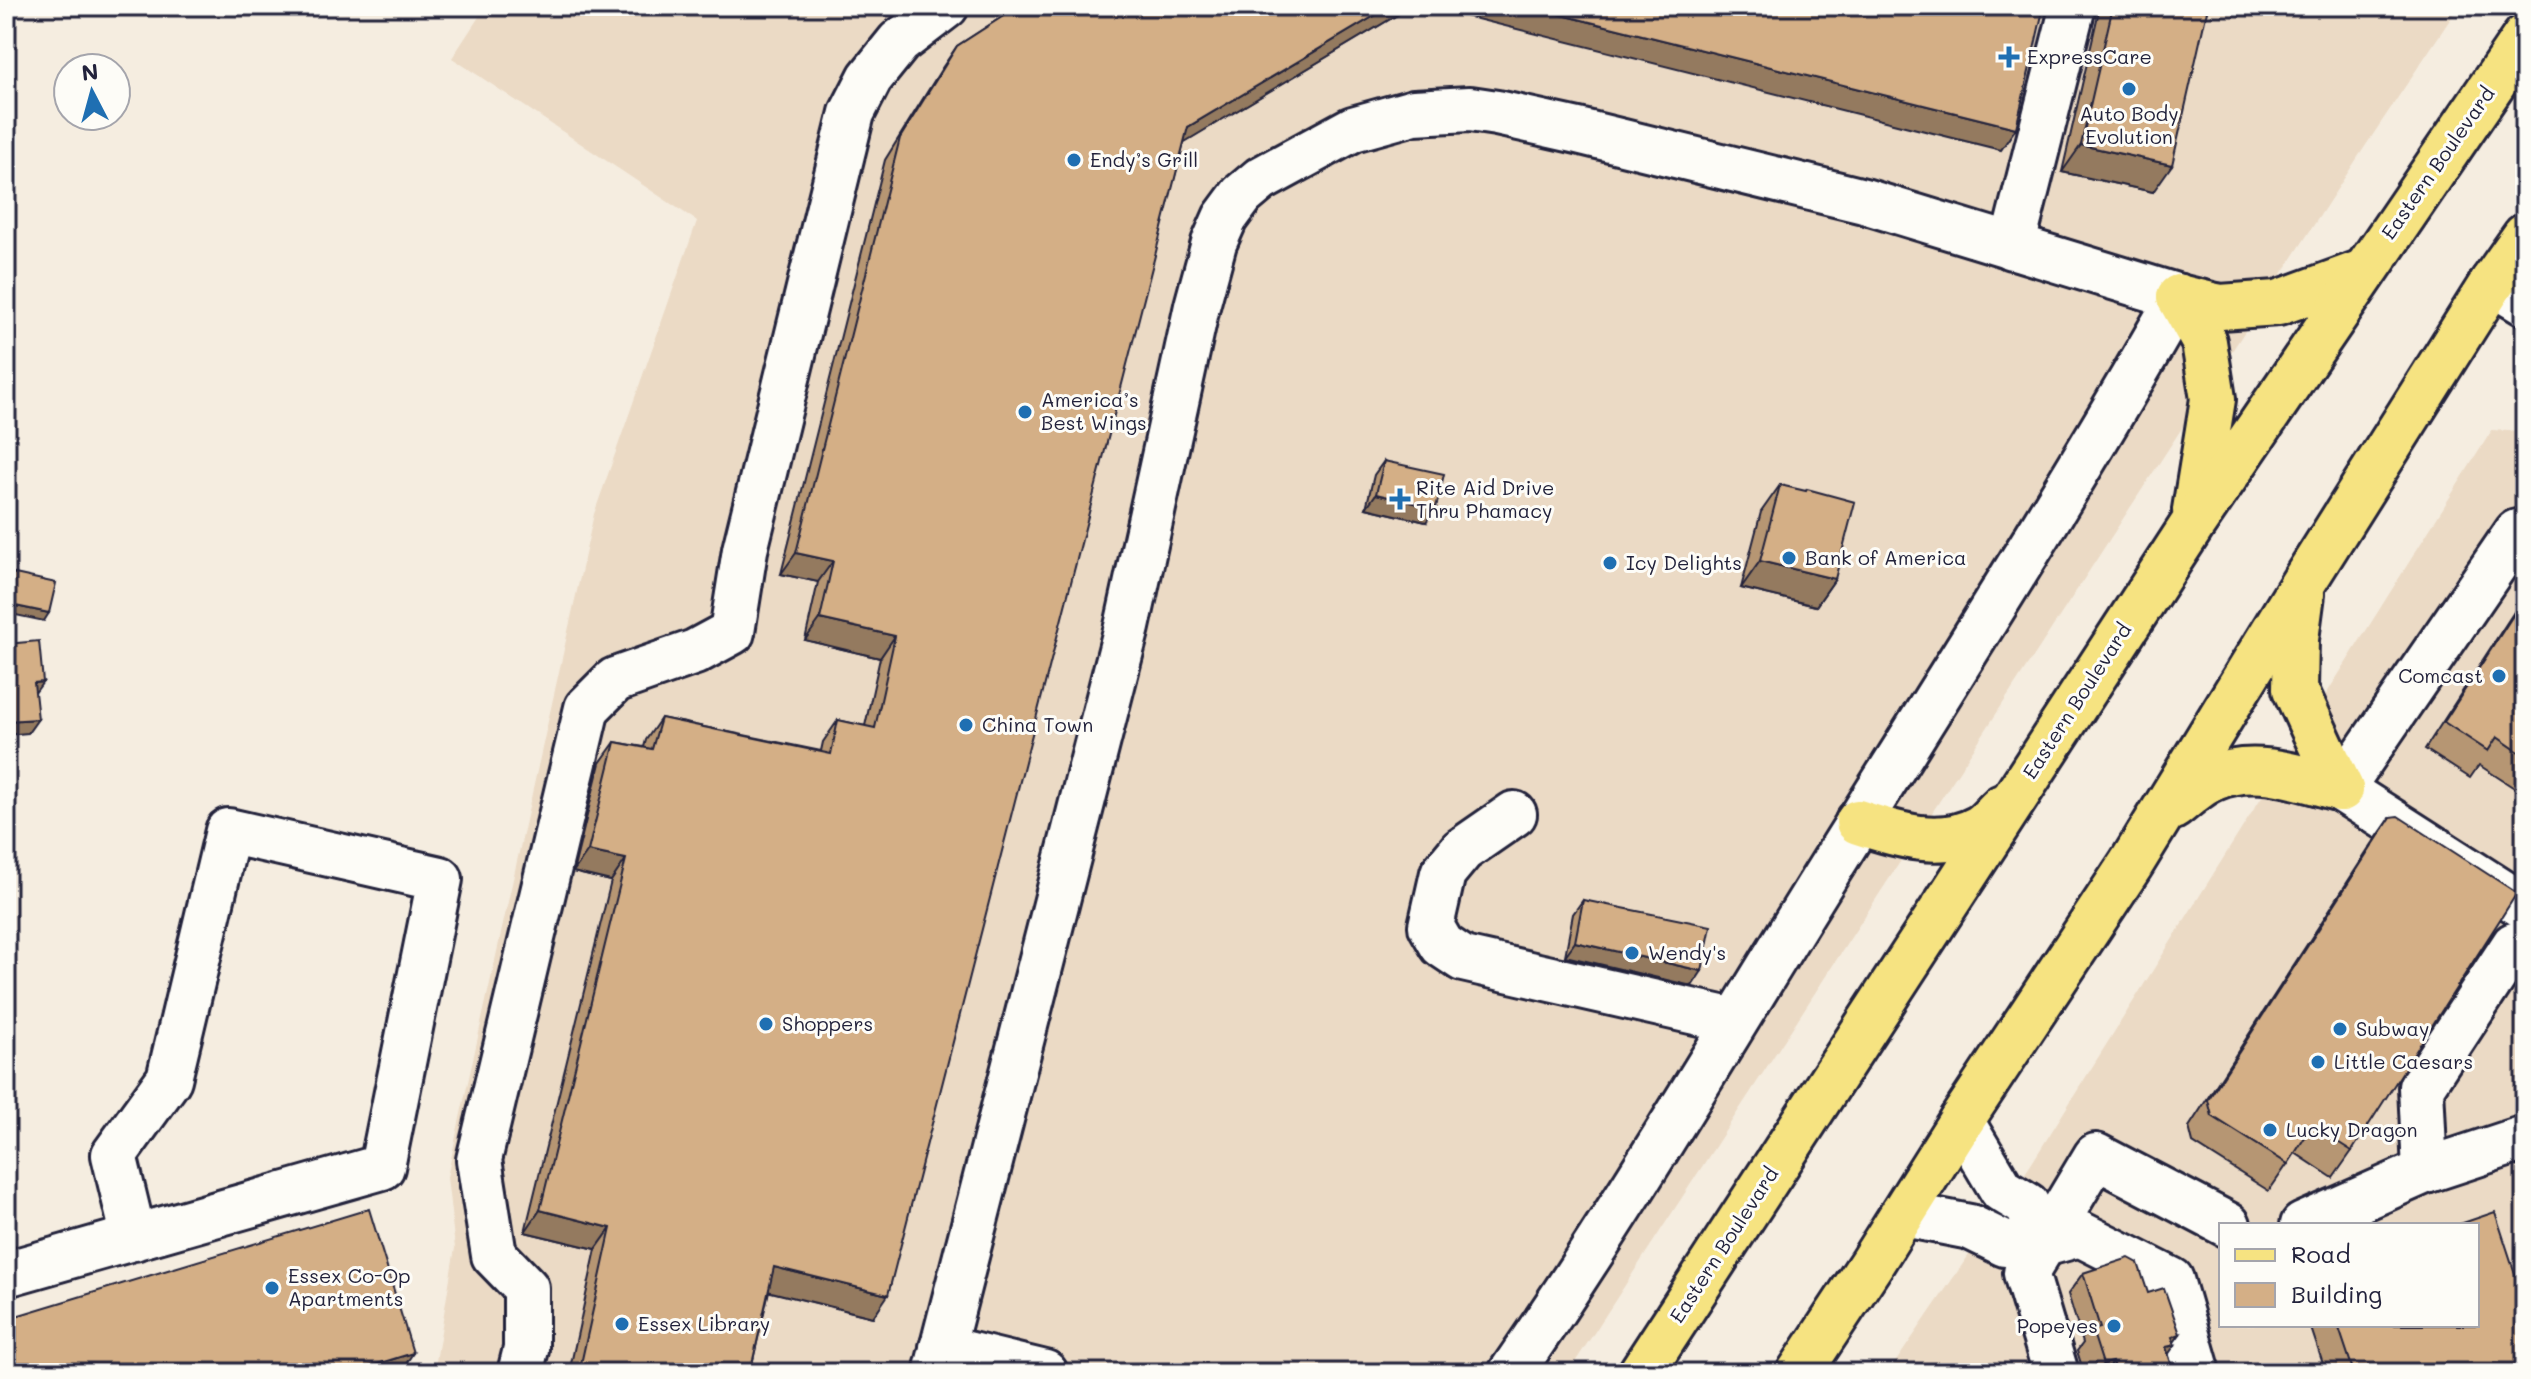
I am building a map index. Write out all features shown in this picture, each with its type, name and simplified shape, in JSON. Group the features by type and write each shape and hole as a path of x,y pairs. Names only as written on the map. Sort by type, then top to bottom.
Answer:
{"main road":[{"name":"Eastern Boulevard","path":"1641,1373 2193,524 2525,37"},
{"path":"1799,1373 2162,815 2303,583 2509,293 2525,236"},
{"path":"2179,297 2220,307 2278,303 2363,272"},
{"path":"2179,297 2204,342 2213,399 2193,524"},
{"path":"2303,583 2296,639 2295,689 2341,789"},
{"path":"2162,815 2212,778 2246,769 2293,775 2341,789"},
{"path":"1858,822 1894,834 1939,840 1980,828 2019,791"}],"lane":[{"path":"520,1373 526,1349 526,1288 494,1255 479,1160 587,708 615,680 695,652 732,632 745,550 852,113 870,78 899,42 946,6"},
{"path":"2012,247 2073,6"},
{"path":"1045,1373 939,1360 1127,627 1197,306 1214,243 1225,218 1242,195 1261,179 1353,129 1414,112 1470,109 1578,131 1849,197 2179,297 2118,403 1567,1292 1511,1373"},
{"path":"2425,1171 2421,1087 2520,926 2341,789 2517,532 2525,531"},
{"path":"1514,814 1462,850 1443,873 1431,926 1442,945 1463,959 1735,1021"},
{"path":"6,1274 134,1238 382,1167 440,879 228,831 169,1079 114,1155 134,1238"},
{"path":"1961,1121 2002,1190 2027,1205 2044,1244"},
{"path":"2308,1223 2425,1171 2525,1138"},
{"path":"2056,1373 2026,1273 2096,1156 2224,1223"},
{"path":"1903,1214 1970,1227 2005,1244 2044,1244 2080,1234 2171,1280 2198,1373"}],"shaded area":[{"path":"486,6 2459,6 1568,1373 434,1373 455,1248 447,1177 594,514 697,221 452,58"},
{"path":"2492,430 2525,432 2525,1373 1888,1373 2030,1166"}],"building":[{"path":"1019,6 1391,6 1188,127 888,1295 774,1267 750,1373 579,1373 611,1228 540,1210 626,859 588,851 615,742 652,749 661,718 831,754 838,720 875,728 895,636 820,619 833,561 796,553 900,138 957,46"},
{"path":"1526,6 2044,6 2016,128"},
{"name":"Auto Body Evolution","path":"2113,6 2208,6 2172,165 2081,145"},
{"path":"1384,461 1444,474 1436,508 1376,494"},
{"path":"1780,485 1855,502 1835,579 1760,561"},
{"path":"6,572 56,583 49,613 6,604"},
{"name":"Comcast","path":"2525,597 2525,756 2497,737 2488,751 2444,722"},
{"path":"39,641 43,682 34,683 38,719 6,721 6,644"},
{"path":"2398,816 2517,893 2352,1151 2312,1126 2288,1164 2212,1116 2208,1100 2391,817"},
{"path":"1583,900 1711,926 1702,971 1575,942"},
{"name":"Essex Co-Op Apartments","path":"369,1209 413,1353 348,1373 6,1373 6,1319"},
{"path":"2495,1212 2525,1304 2525,1373 2354,1373 2339,1327 2479,1327 2479,1223 2463,1223"},
{"path":"2129,1258 2138,1263 2148,1293 2164,1288 2180,1334 2172,1337 2175,1345 2166,1347 2174,1373 2116,1373 2112,1362 2103,1364 2092,1330 2100,1328 2083,1273"}],"place":[{"name":"ExpressCare","path":"2009,57"},
{"name":"Auto Body Evolution","path":"2129,89"},
{"name":"Endy’s Grill","path":"1074,160"},
{"name":"America’s Best Wings","path":"1025,412"},
{"name":"Rite Aid Drive Thru Phamacy","path":"1400,499"},
{"name":"Bank of America","path":"1789,558"},
{"name":"Icy Delights","path":"1610,563"},
{"name":"Comcast","path":"2499,676"},
{"name":"China Town","path":"966,725"},
{"name":"Wendy's","path":"1632,953"},
{"name":"Shoppers","path":"766,1024"},
{"name":"Subway","path":"2340,1029"},
{"name":"Little Caesars","path":"2318,1062"},
{"name":"Lucky Dragon","path":"2270,1130"},
{"name":"Essex Co-Op Apartments","path":"272,1288"},
{"name":"Essex Library","path":"622,1324"},
{"name":"Popeyes","path":"2114,1326"}]}
